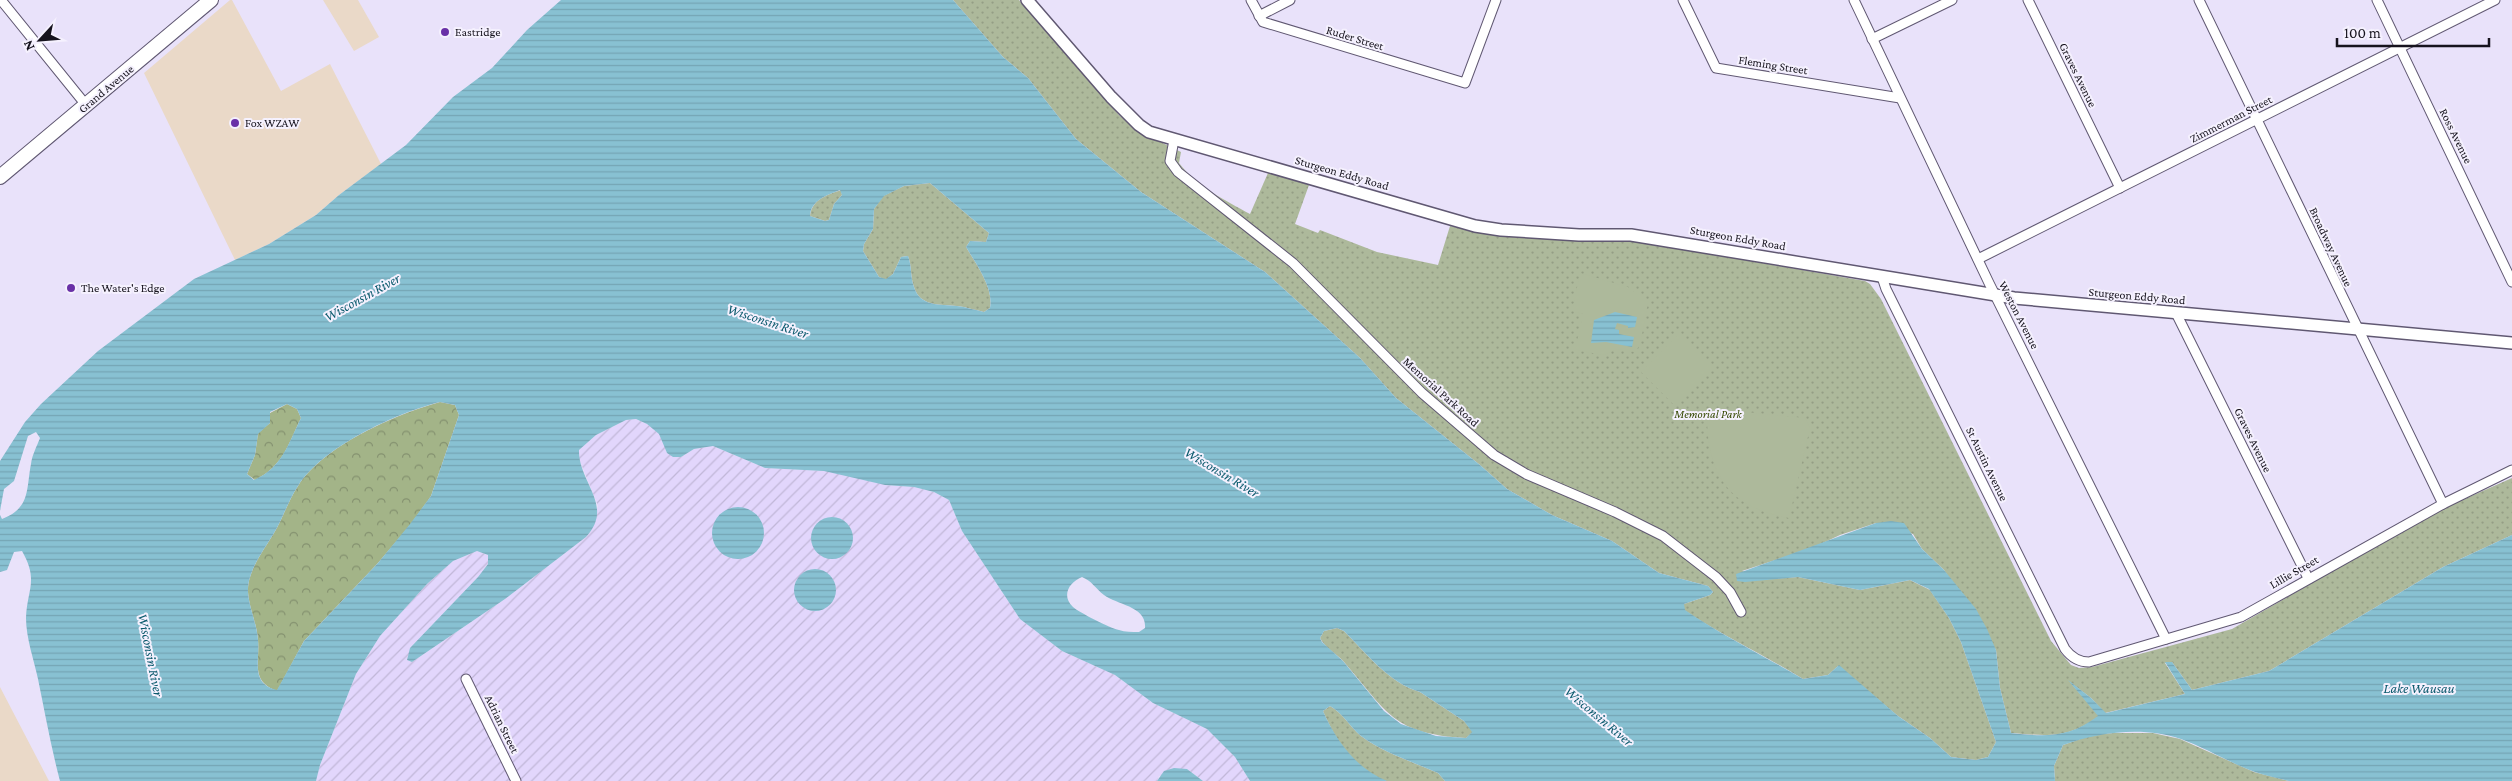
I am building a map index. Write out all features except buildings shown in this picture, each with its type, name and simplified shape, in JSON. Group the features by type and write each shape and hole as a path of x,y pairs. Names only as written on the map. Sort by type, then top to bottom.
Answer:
{"main road":[{"name":"Grand Avenue","path":"0,177 211,0"}],"street":[{"path":"1,0 86,105"},
{"name":"Sturgeon Eddy Road","path":"1027,0 1111,97 1137,123 1154,134 1488,228 1579,235 1628,235 1996,296 2512,343"},
{"path":"1250,0 1259,16 1290,0"},
{"name":"Ruder Street","path":"1259,16 1263,22 1285,30 1465,83 1496,0"},
{"name":"Fleming Street","path":"1683,0 1716,68 1900,98"},
{"name":"Weston Avenue","path":"1854,0 1996,296 2166,639"},
{"path":"1872,39 1952,0"},
{"name":"Graves Avenue","path":"2028,0 2120,188"},
{"name":"Broadway Avenue","path":"2199,0 2356,328 2443,504"},
{"name":"Ross Avenue","path":"2377,0 2512,282"},
{"name":"Zimmerman Street","path":"1978,259 2495,0"},
{"name":"Memorial Park Road","path":"1174,140 1170,161 1178,172 1293,263 1403,374 1479,444 1526,474 1615,512 1663,536 1716,577 1730,592 1741,612"},
{"name":"St Austin Avenue","path":"1882,277 1886,289 2047,614 2065,648 2075,659"},
{"name":"Graves Avenue","path":"2176,313 2308,578"},
{"name":"Lillie Street","path":"2075,659 2089,662 2241,616 2443,504 2512,470"},
{"name":"Adrian Street","path":"466,679 516,781"}],"shaded area":[{"path":"232,0 281,91 330,64 381,164 339,195 316,215 269,244 235,260 144,73"},
{"path":"323,0 358,0 379,37 354,51"},
{"path":"636,419 647,424 660,434 667,453 681,457 694,449 713,446 765,468 847,474 885,485 914,487 934,492 949,500 962,531 1020,619 1062,651 1115,675 1153,703 1207,729 1235,757 1250,781 1203,781 1187,769 1159,776 1157,781 316,781 320,765 356,674 380,636 427,584 453,561 477,551 488,555 488,564 478,577 410,648 412,662 505,599 586,537 598,506 579,459 579,450 596,435 626,420"},
{"path":"0,687 49,781 0,781"}],"green space":[{"name":"Memorial Park","path":"953,0 1019,0 1119,115 1138,131 1181,152 1179,163 1186,172 1212,192 1250,214 1268,173 1309,185 1295,224 1318,233 1320,230 1377,252 1438,265 1450,226 1498,236 1625,239 1865,281 1870,284 1881,299 2051,641 2071,665 2079,668 2092,667 2232,629 2433,513 2512,478 2512,535 2443,567 2269,671 2192,690 2172,662 2165,663 2185,694 2105,713 2091,698 2070,682 2099,716 2077,729 2047,735 2011,733 2000,688 1996,650 1944,570 1922,549 1913,534 1876,523 1840,535 1812,548 1742,571 1773,579 1798,577 1860,590 1910,580 1930,590 1949,618 1961,642 1996,742 1988,757 1976,760 1951,757 1930,738 1898,716 1838,666 1828,675 1803,679 1684,610 1684,604 1710,595 1713,592 1708,586 1659,573 1612,541 1552,515 1507,489 1396,398 1360,358 1265,272 1141,192 1076,139 1028,78 1003,57"},
{"path":"930,183 989,233 986,242 970,241 966,247 987,284 991,300 990,308 984,312 926,301 921,298 914,287 908,256 901,257 893,274 886,280 879,277 863,251 864,244 873,229 874,209 883,196 904,186"},
{"path":"841,190 842,195 834,204 829,220 825,221 810,216 814,205 821,198"},
{"path":"1580,273 1628,287 1648,303 1640,345 1635,352 1616,349 1604,355 1575,350 1583,314 1575,312 1573,307"},
{"path":"1679,334 1713,369 1675,406 1641,372"},
{"path":"440,402 455,405 459,415 431,496 411,524 378,563 304,641 277,691 269,687 263,682 258,670 258,640 248,584 257,561 277,527 294,492 309,471 342,445 382,423"},
{"path":"287,404 297,409 301,418 284,454 272,468 255,480 247,474 255,455 258,433 270,423 270,413"},
{"path":"1707,408 1805,418 1810,428 1789,518 1767,513 1749,505 1734,495 1723,482 1715,467 1710,450"},
{"path":"1337,628 1344,631 1388,675 1409,688 1420,692 1464,721 1473,732 1466,738 1442,736 1422,732 1394,718 1371,695 1344,662 1322,642 1320,638 1324,631"},
{"path":"1330,706 1339,712 1361,736 1370,742 1438,773 1445,781 1386,781 1365,771 1347,753 1333,732 1323,711"},
{"path":"2153,733 2180,739 2254,772 2289,781 2055,781 2054,766 2063,745 2092,735"}],"water":[{"path":"561,0 953,0 1003,57 1028,78 1076,139 1141,192 1265,272 1360,358 1396,398 1507,489 1552,515 1612,541 1659,573 1708,586 1713,592 1710,595 1684,604 1685,610 1803,679 1828,675 1839,665 1898,716 1930,738 1951,757 1976,760 1988,757 1996,742 1961,642 1949,618 1929,589 1910,580 1860,590 1798,577 1745,582 1737,581 1736,574 1876,523 1891,521 1904,523 1922,549 1944,570 1976,609 1987,629 1996,650 2000,688 2011,733 2046,735 2067,732 2098,716 2068,680 2106,713 2185,694 2165,662 2172,662 2192,690 2269,671 2443,567 2512,535 2512,781 2289,781 2255,772 2181,739 2152,733 2122,732 2077,740 2063,745 2054,766 2055,781 1445,781 1438,773 1370,742 1353,729 1339,712 1330,706 1323,711 1341,743 1366,769 1387,781 1250,781 1235,757 1207,729 1153,703 1115,675 1062,651 1020,619 962,531 949,500 934,492 914,487 885,485 824,471 765,468 713,446 694,449 681,457 673,457 667,453 659,434 647,424 636,419 626,420 596,435 579,450 580,462 593,494 597,515 594,526 586,537 505,599 412,662 407,660 410,648 478,577 488,564 488,555 477,551 453,561 427,584 380,636 356,674 320,765 316,781 60,781 27,633 26,618 31,578 27,561 22,551 14,552 7,570 0,572 0,515 2,519 11,515 23,503 26,497 33,454 40,438 36,432 28,436 14,481 4,489 0,511 0,461 25,422 41,404 98,351 194,279 269,244 316,215 339,195 406,145 453,97 492,68 527,30","holes":["930,183 989,233 986,242 970,241 966,247 987,284 991,300 990,308 984,312 964,307 931,303 921,298 914,287 908,256 901,257 893,274 886,279 879,277 863,251 864,244 873,229 874,209 884,196 904,186","840,190 842,195 834,204 829,220 825,221 810,216 813,206 825,196","440,402 455,405 459,415 431,496 378,563 304,641 277,690 269,687 263,682 258,671 258,640 248,584 253,569 294,492 309,472 342,445 382,423","287,404 297,409 301,418 278,462 264,475 254,480 247,474 255,455 258,434 270,423 270,412","1082,577 1104,595 1130,607 1141,615 1145,628 1139,632 1121,631 1077,610 1069,603 1067,594 1073,582","1337,628 1344,631 1388,675 1409,688 1420,692 1464,721 1472,732 1466,738 1436,736 1401,724 1384,711 1343,661 1320,638 1324,631"]},
{"path":"1615,312 1637,317 1635,327 1628,328 1628,326 1617,323 1615,329 1619,330 1619,334 1634,337 1632,347 1606,342 1591,343 1594,320"},
{"path":"738,507 748,509 756,515 762,523 764,533 762,543 756,551 748,557 738,559 728,557 720,551 714,543 712,533 714,523 720,515 728,509"},
{"path":"828,517 836,517 847,523 853,538 847,553 836,559 828,559 817,553 811,542 811,534 817,523"},
{"path":"811,569 819,569 830,575 836,590 830,605 819,611 811,611 800,605 794,594 794,586 800,575"},
{"path":"1174,768 1187,769 1203,781 1157,781 1164,771"}],"place":[{"name":"Eastridge","path":"445,32"},
{"name":"Fox WZAW","path":"235,123"},
{"name":"The Water's Edge","path":"71,288"}],"water label":[{"name":"Wisconsin River","path":"362,297"},
{"name":"Wisconsin River","path":"768,321"},
{"name":"Wisconsin River","path":"1222,472"},
{"name":"Wisconsin River","path":"151,655"},
{"name":"Lake Wausau","path":"2419,688"},
{"name":"Wisconsin River","path":"1599,716"}]}
